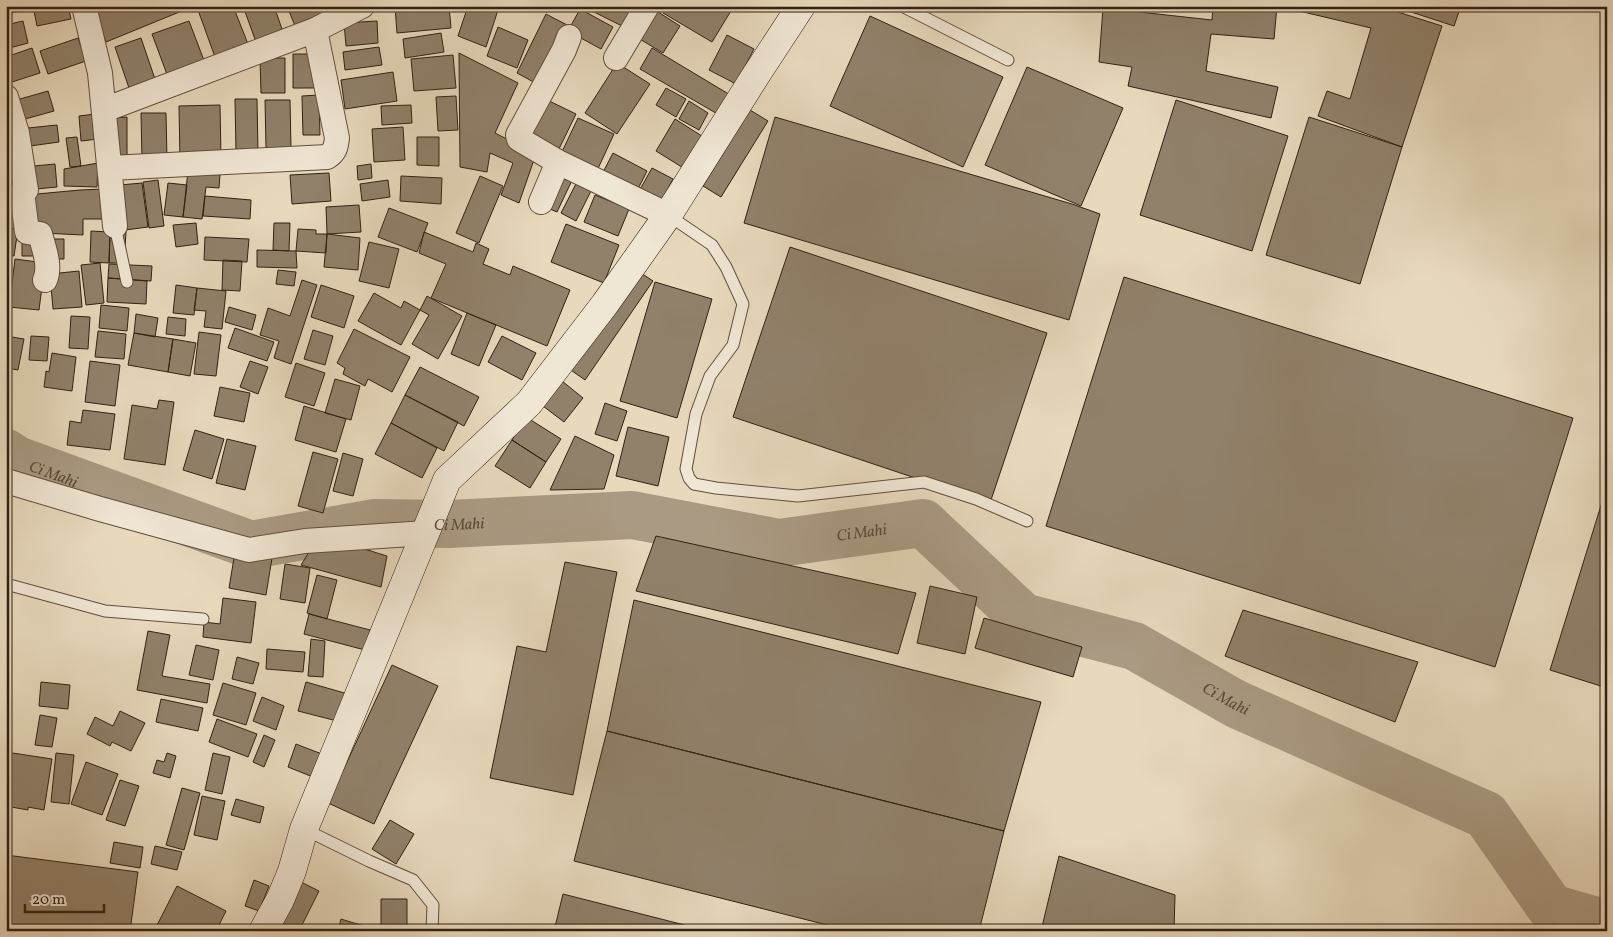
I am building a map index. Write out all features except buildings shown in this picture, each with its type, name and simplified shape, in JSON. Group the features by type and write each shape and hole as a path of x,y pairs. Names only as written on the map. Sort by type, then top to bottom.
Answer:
{"street":[{"path":"84,6 100,73 115,226"},
{"path":"104,110 316,30 362,6"},
{"path":"616,58 647,6"},
{"path":"263,931 280,900 289,878 304,829 447,480 528,403 605,304 668,214 801,6"},
{"path":"110,168 327,157 332,154 335,150 337,138 316,30"},
{"path":"569,37 564,50 518,135 520,139 558,162 668,214"},
{"path":"6,97 17,133 26,190 22,192 27,232 40,234 48,265 48,274 45,280"},
{"path":"541,202 558,162"},
{"path":"6,481 249,550 305,541 427,530"}],"lane":[{"path":"902,6 1008,60"},
{"path":"668,214 712,245 726,267 743,304 733,344 710,376 696,414 686,469 689,478 694,484 798,496 924,482 976,499 1028,521"},
{"path":"115,226 127,282"},
{"path":"6,584 105,611 203,619"},
{"path":"304,829 413,880 433,905 432,931"}],"waterway":[{"name":"Ci Mahi","path":"6,453 17,460 251,545 375,523 449,524 632,515 779,543 923,523 1023,617 1134,646 1236,704 1486,815 1551,908 1607,924"}]}
